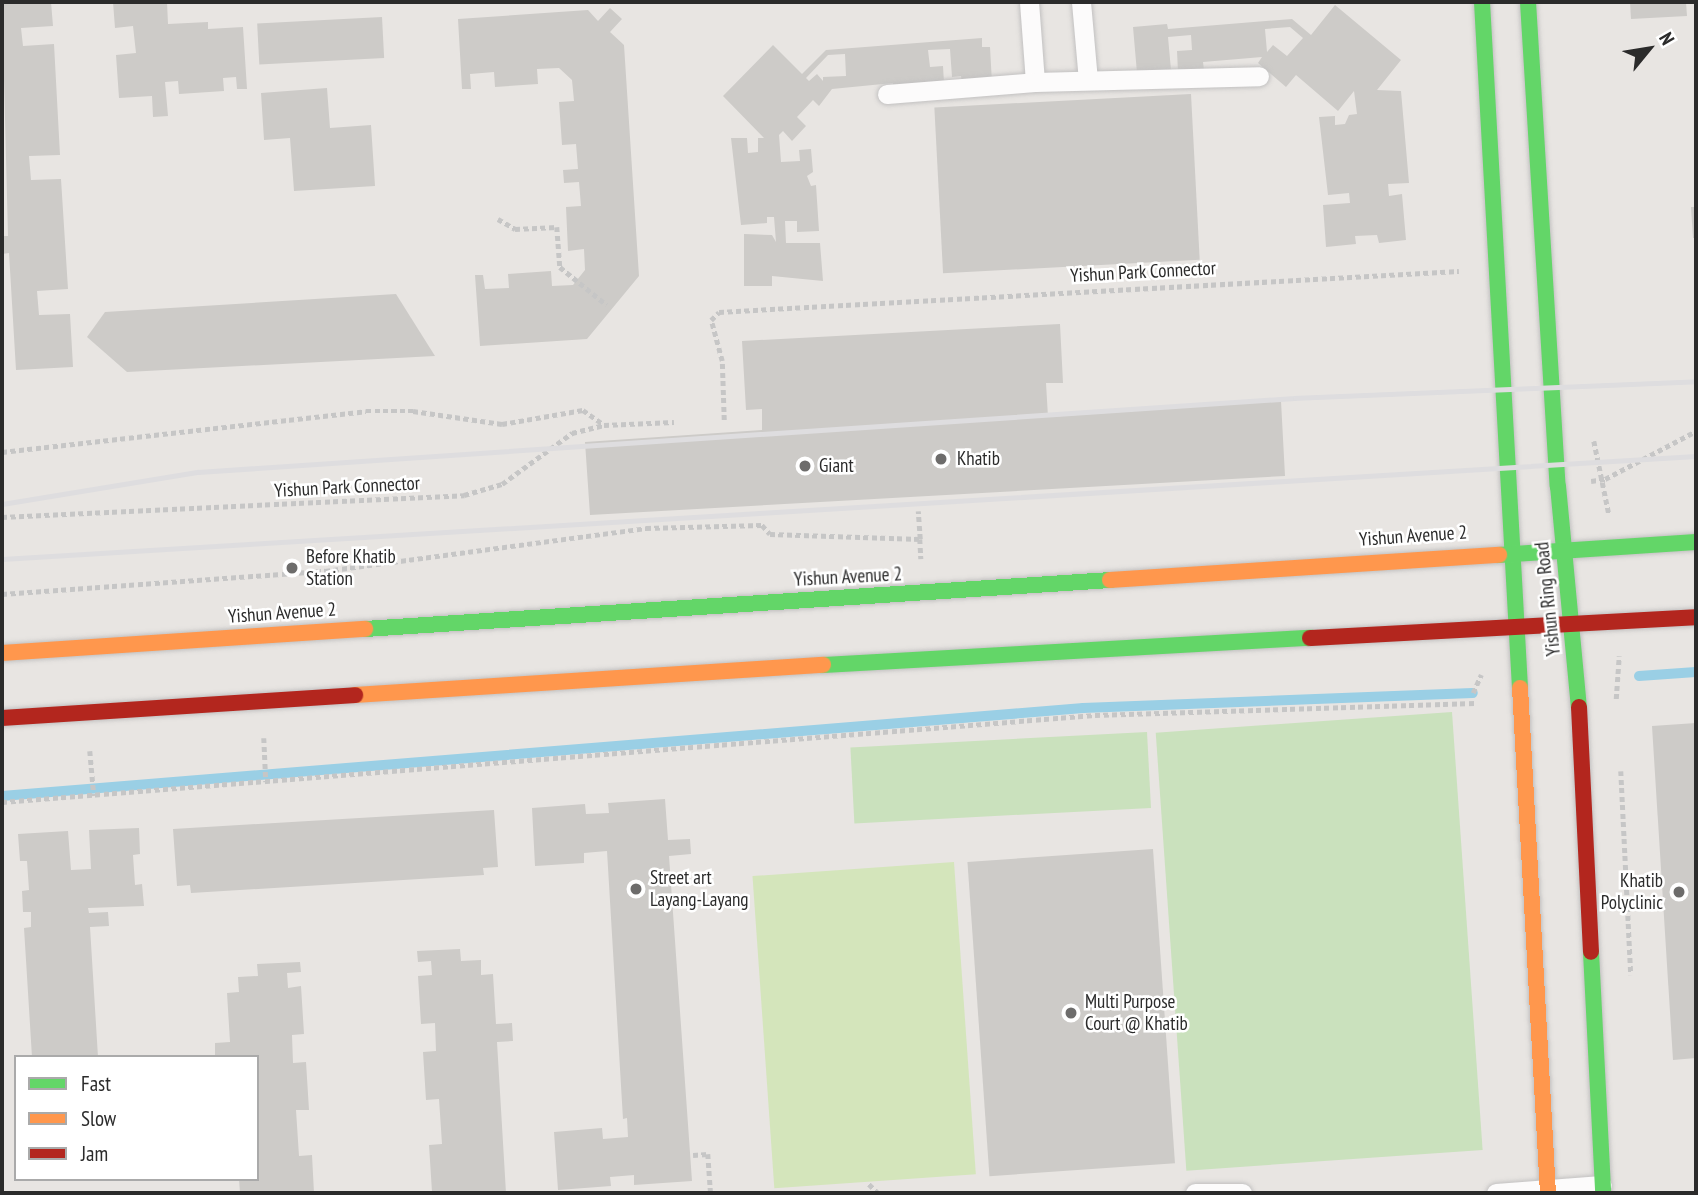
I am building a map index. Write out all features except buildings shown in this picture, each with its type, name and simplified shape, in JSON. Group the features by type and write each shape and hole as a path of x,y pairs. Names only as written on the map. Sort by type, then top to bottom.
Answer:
{"main road":[{"name":"Yishun Ring Road","path":"1482,2 1510,552 1548,1191"},
{"name":"Yishun Ring Road","path":"1528,2 1564,550 1572,625 1603,1189"},
{"name":"Yishun Avenue 2","path":"2,653 1510,552 1696,542"},
{"path":"2,718 649,675 1696,617"}],"lane":[{"path":"1029,2 1035,82"},
{"path":"1081,2 1088,80"},
{"path":"887,94 1035,82 1259,76"},
{"path":"1496,1193 1603,1189"},
{"path":"1195,1193 1242,1193"}],"path":[{"path":"498,219 515,229 557,227 560,267 607,304"},
{"name":"Yishun Park Connector","path":"724,420 722,361 711,320 719,312 1459,268 1460,281"},
{"path":"2,452 366,411 413,411 502,424 583,410 604,425"},
{"name":"Yishun Park Connector","path":"2,517 464,495 502,484 572,433 604,425 674,422"},
{"path":"1605,479 1696,431"},
{"path":"2,594 325,570 646,528 761,525 770,534 920,539 918,511"},
{"path":"1473,693 1481,675"},
{"path":"2,802 1095,715 1475,703"},
{"path":"264,738 266,781"},
{"path":"90,751 94,796"},
{"path":"683,898 697,897"},
{"path":"693,1155 708,1154 711,1193"},
{"path":"869,1184 878,1193"}],"green space":[{"path":"1452,712 1483,1150 1186,1171 1156,733"},
{"path":"1147,732 1151,808 854,823 850,748"},
{"path":"954,862 976,1174 774,1188 752,876"}],"waterway":[{"path":"1639,676 1696,672"},
{"path":"2,796 1083,708 1473,693"}],"railway":[{"path":"2,504 198,472 1295,398 1696,381"},
{"path":"2,559 1696,456"}],"traffic: fast":[{"path":"1482,2 1520,688"},
{"path":"1528,2 1558,486 1579,707"},
{"path":"1499,555 1696,542"},
{"path":"365,629 1110,580"},
{"path":"823,665 1310,638"},
{"path":"1591,952 1603,1193"}],"traffic: slow":[{"path":"1110,580 1499,555"},
{"path":"2,653 365,629"},
{"path":"355,695 823,665"},
{"path":"1520,688 1548,1193"}],"traffic: jam":[{"path":"1310,638 1696,617"},
{"path":"2,718 355,695"},
{"path":"1579,707 1591,952"}],"place":[{"name":"Khatib","path":"941,459"},
{"name":"Giant","path":"805,466"},
{"name":"Before Khatib Station","path":"292,568"},
{"name":"Street art Layang-Layang","path":"636,889"},
{"name":"Khatib Polyclinic","path":"1679,892"},
{"name":"Multi Purpose Court @ Khatib","path":"1071,1013"}]}
